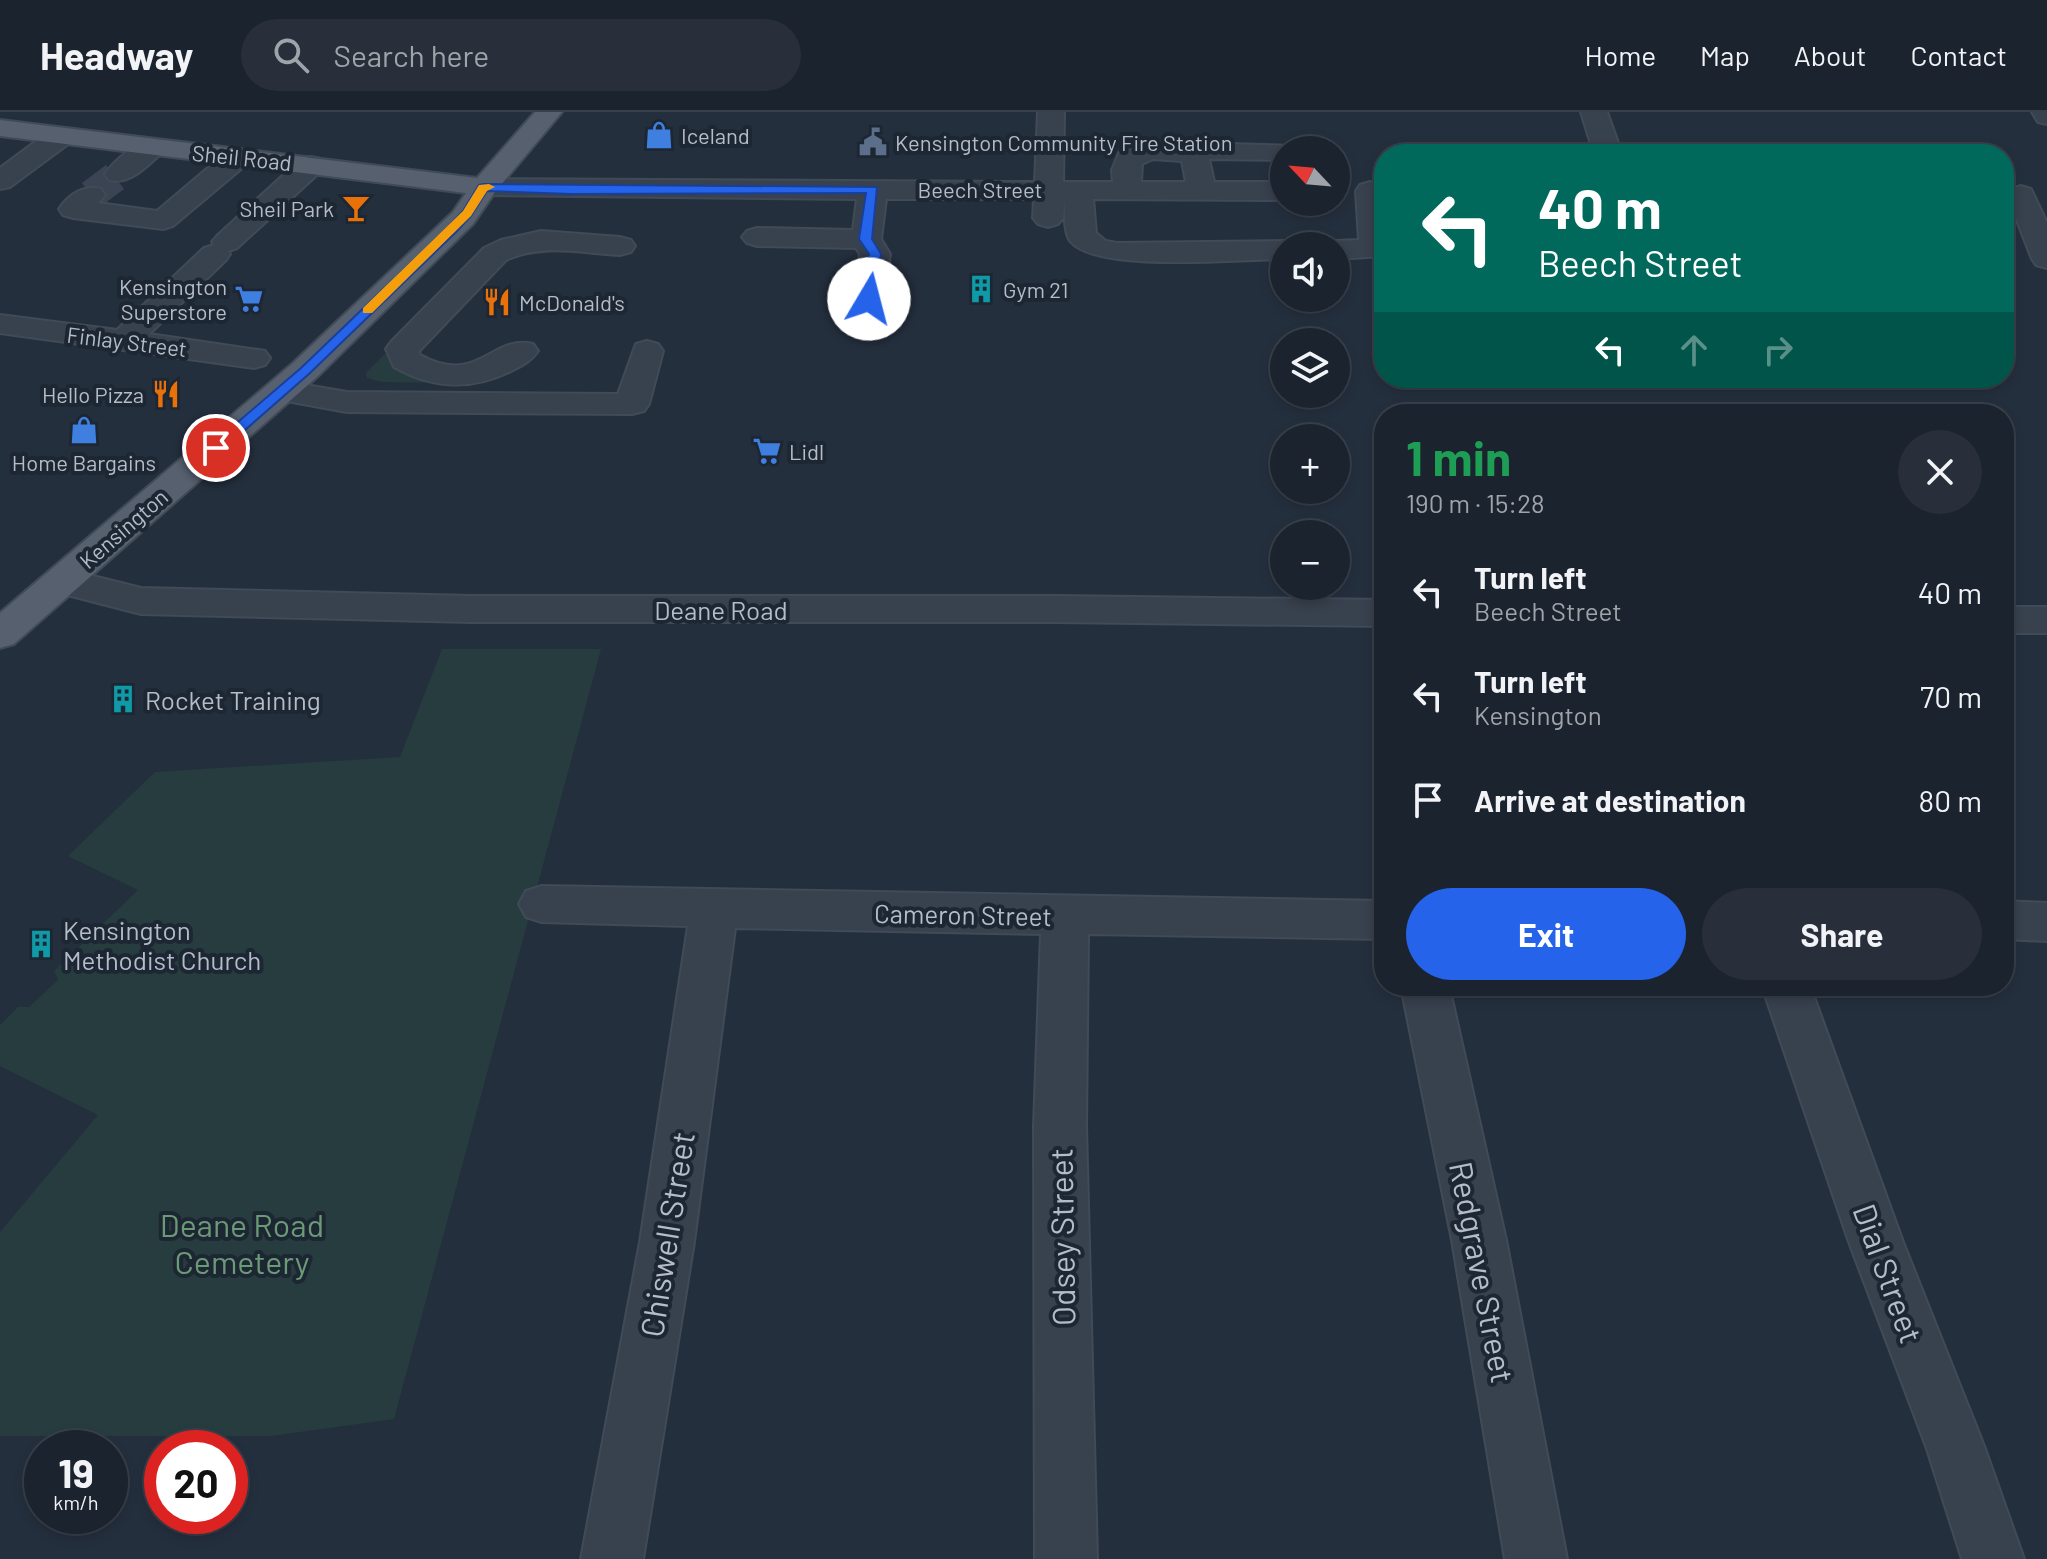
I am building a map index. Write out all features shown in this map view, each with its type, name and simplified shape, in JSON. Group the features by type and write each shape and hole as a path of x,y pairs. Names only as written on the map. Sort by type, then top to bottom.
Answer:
{"main road":[{"name":"Kensington","path":"0,634 282,391 452,229 549,112"},
{"name":"Sheil Road","path":"0,128 484,187"}],"street":[{"path":"1051,112 1064,189 1082,236 1096,247 1117,252 1270,250"},
{"path":"1594,112 1605,144"},
{"path":"0,181 61,136"},
{"path":"119,174 152,147"},
{"path":"1181,151 1193,156 1197,163 1201,190"},
{"path":"1128,190 1126,170 1129,159 1142,152 1270,152"},
{"path":"91,195 73,209 163,220 238,157"},
{"path":"124,341 311,165"},
{"name":"Beech Street","path":"484,187 572,190 1270,191"},
{"path":"869,299 875,254 866,239 873,189"},
{"path":"946,219 951,189"},
{"path":"1048,218 1064,189"},
{"path":"1367,191 1374,242"},
{"path":"2024,195 2047,259"},
{"path":"757,237 866,239"},
{"path":"522,351 495,369 457,377 416,367 405,360 402,349 495,254 512,244 527,239 546,239 620,246"},
{"path":"1350,250 1374,249"},
{"name":"Finlay Street","path":"3,328 254,358"},
{"path":"282,391 347,402 632,404 647,351"},
{"name":"Deane Road","path":"61,581 141,601 471,609 1057,609 1374,613"},
{"path":"2014,620 2047,620"},
{"name":"Cameron Street","path":"542,904 1374,920"},
{"name":"Chiswell Street","path":"612,1559 667,1242 714,909"},
{"name":"Odsey Street","path":"1065,915 1060,1126 1066,1559"},
{"path":"2014,920 2047,922"},
{"name":"Redgrave Street","path":"1427,996 1479,1240 1536,1559"},
{"name":"Dial Street","path":"1790,996 1876,1242 1955,1446 1993,1559"}],"green space":[{"path":"392,347 443,383 381,382 367,378 366,373"},
{"name":"Deane Road Cemetery","path":"442,649 601,649 394,1419 271,1436 248,1436 248,1430 144,1430 144,1436 128,1436 128,1430 24,1430 24,1436 0,1436 0,1232 98,1115 0,1066 0,1025 18,1007 29,1007 58,980 54,971 138,890 68,856 155,772 400,757"}],"tunnel":[{"path":"91,195 119,174"}],"slow traffic":[{"path":"367,311 452,229 484,187 489,187"}],"place":[{"name":"Iceland","path":"659,135"},
{"name":"Kensington Community Fire Station","path":"873,142"},
{"name":"Sheil Park","path":"356,208"},
{"name":"Gym 21","path":"981,289"},
{"name":"Kensington Superstore","path":"249,299"},
{"name":"McDonald's","path":"497,302"},
{"name":"Hello Pizza","path":"166,394"},
{"name":"Home Bargains","path":"84,430"},
{"name":"Lidl","path":"767,451"},
{"name":"Rocket Training","path":"123,699"},
{"name":"Kensington Methodist Church","path":"41,944"}],"route":[{"path":"216,448 305,370 452,229 484,187 572,190 873,189 866,239 875,254 869,299"}]}
